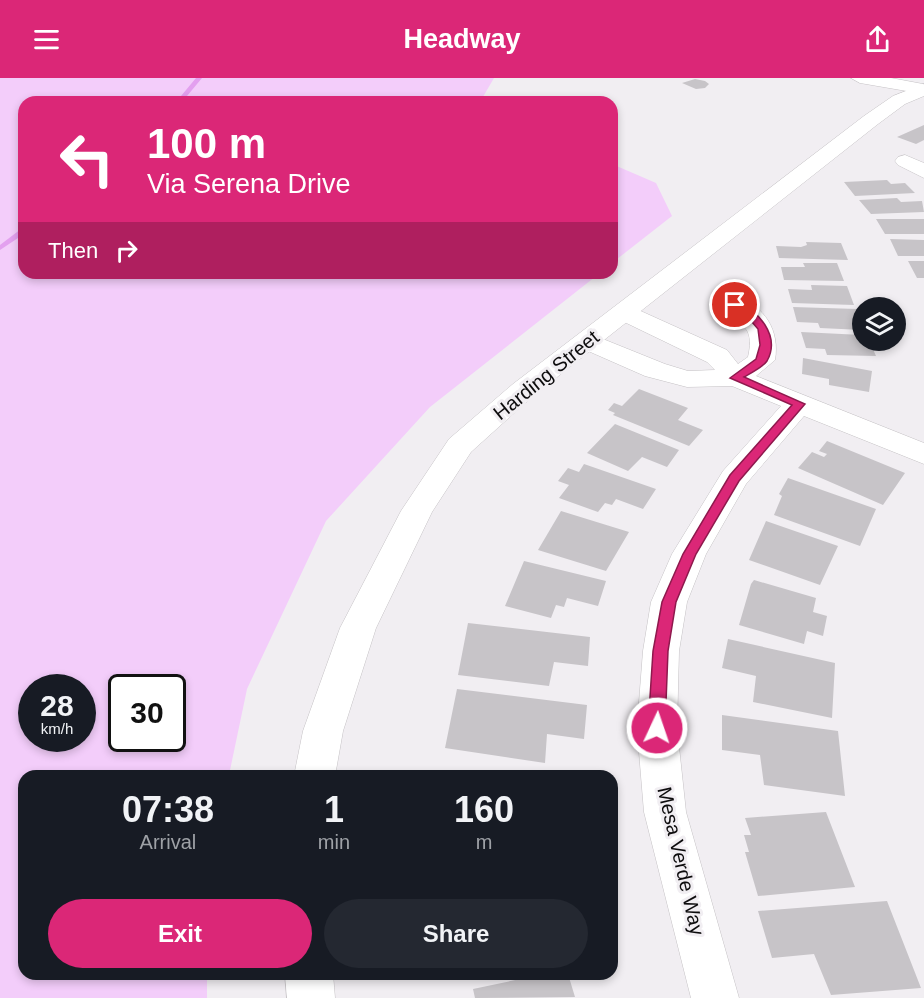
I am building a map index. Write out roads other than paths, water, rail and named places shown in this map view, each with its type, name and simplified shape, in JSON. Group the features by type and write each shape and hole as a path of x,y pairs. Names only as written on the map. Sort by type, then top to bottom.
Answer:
{"street":[{"path":"860,78 923,89"},
{"name":"Harding Street","path":"315,770 323,731 358,628 417,511 460,446 523,390 871,120 899,100 923,89"},
{"path":"905,161 924,172"},
{"path":"735,305 750,313 763,329 766,345 761,360 736,378"},
{"path":"625,313 717,356 736,378"},
{"path":"588,341 655,370 687,379 736,378 924,454"},
{"name":"Mesa Verde Way","path":"715,998 665,812 657,728 661,651 669,602 690,554 734,478 799,404"},
{"path":"310,980 311,998"}],"waterway":[{"path":"184,96 199,78"},
{"path":"0,248 18,235"}]}
